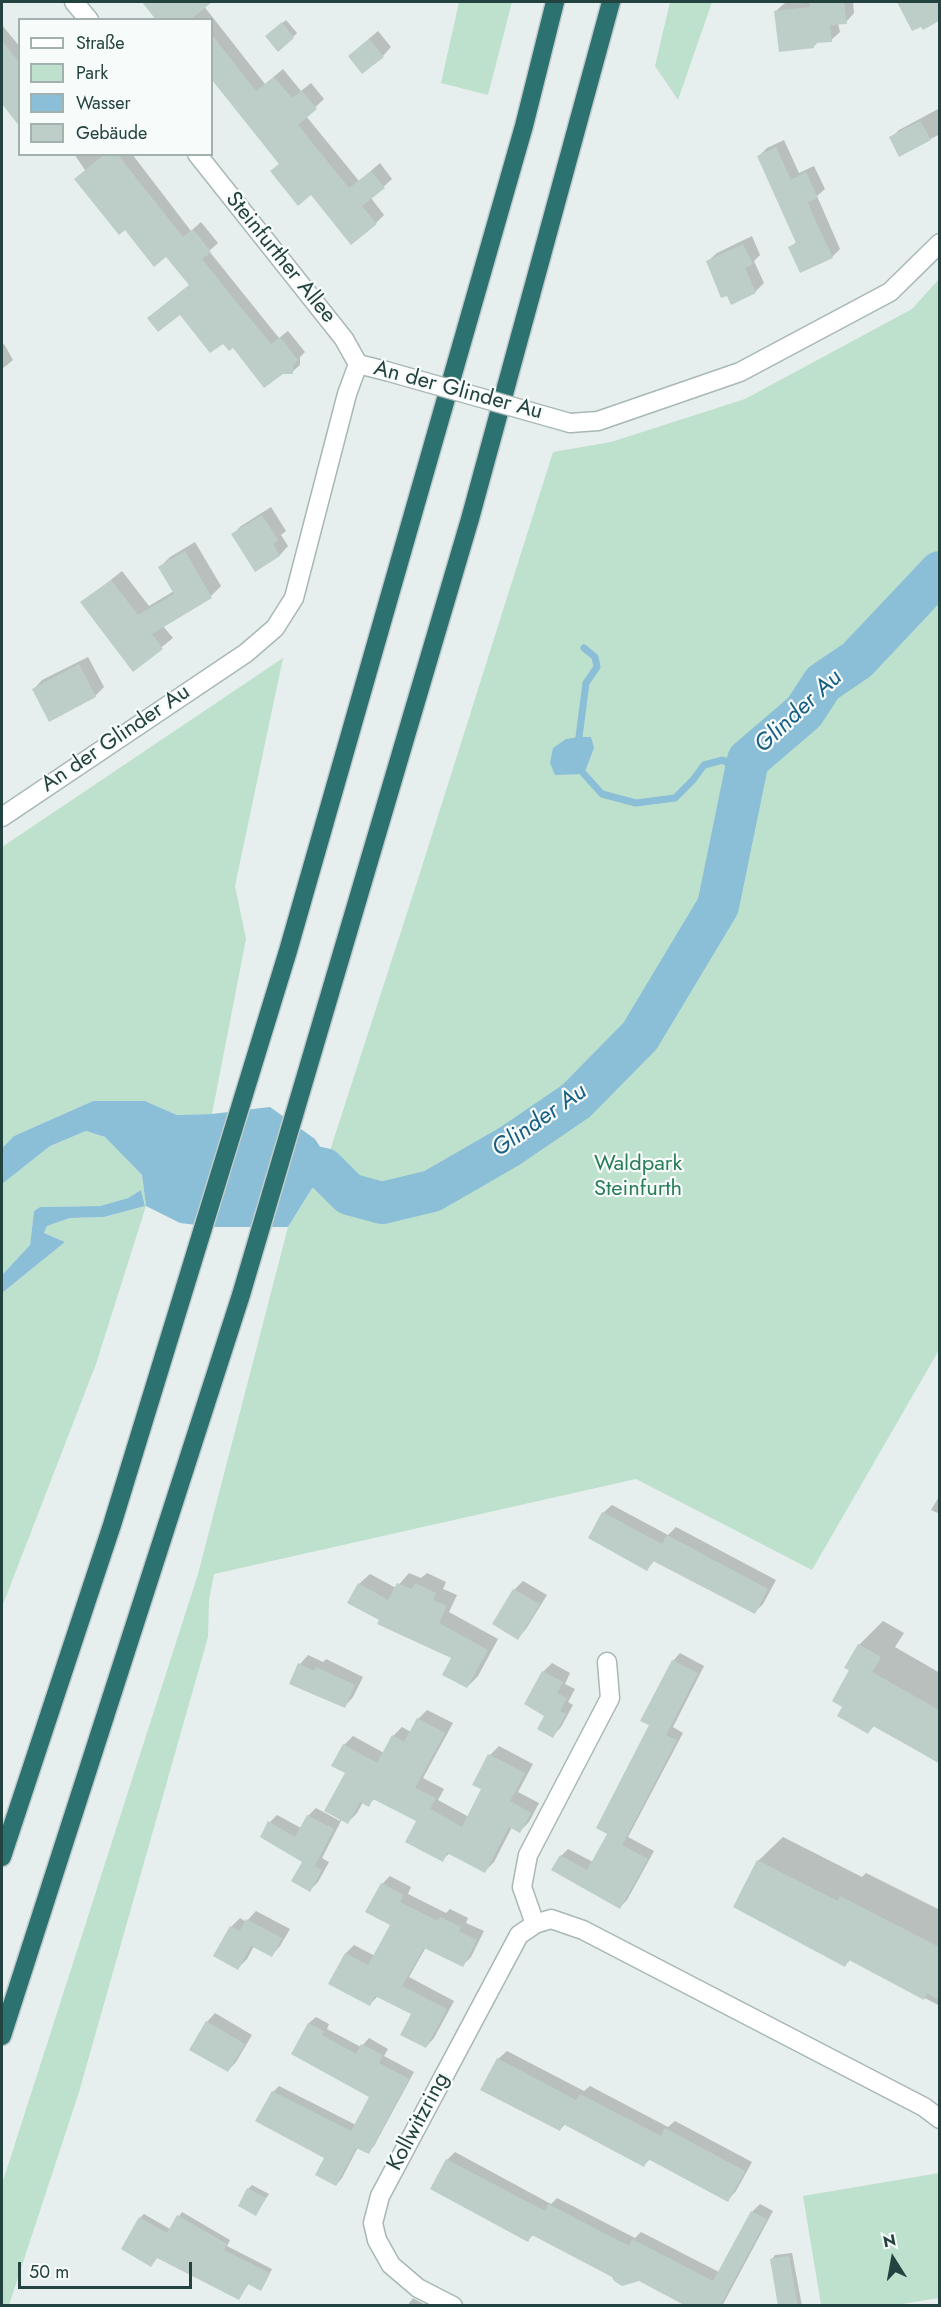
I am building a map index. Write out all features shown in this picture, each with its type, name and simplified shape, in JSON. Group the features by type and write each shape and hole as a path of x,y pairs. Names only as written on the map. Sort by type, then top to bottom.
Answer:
{"highway":[{"path":"2,1857 112,1525 288,951 517,149 555,2"},
{"path":"2,2037 241,1295 342,958 470,519 578,131 611,2"}],"street":[{"path":"74,2 87,18"},
{"name":"Steinfurther Allee","path":"199,156 344,339 358,364"},
{"name":"An der Glinder Au","path":"2,817 246,653 275,628 294,598 358,364 570,423 598,421 740,372 890,292 939,243"},
{"path":"608,1662 610,1698 528,1855 522,1887 535,1924 551,1919 583,1930 924,2107 939,2119"},
{"name":"Kollwitzring","path":"453,2306 418,2288 391,2265 377,2240 373,2223 380,2196 519,1935 535,1924"}],"green space":[{"path":"459,2 512,2 488,95 441,83"},
{"path":"670,2 712,2 678,100 655,66"},
{"name":"Waldpark Steinfurth","path":"939,279 939,1350 812,1570 636,1479 214,1574 209,1600 208,1637 79,2092 9,2305 2,2306 2,2184 198,1574 288,1227 324,1169 553,452 611,442 745,399 912,309"},
{"path":"283,658 235,886 246,939 212,1114 177,1115 145,1101 93,1101 14,1136 2,1148 2,847"},
{"path":"86,1131 105,1137 142,1175 146,1206 96,1364 2,1607 2,1293 65,1242 44,1233 47,1226 70,1218 104,1217 145,1206 141,1190 128,1198 100,1206 40,1207 34,1211 30,1245 2,1275 2,1184 50,1146"},
{"path":"939,2173 939,2298 896,2305 821,2305 803,2196"}],"water":[{"path":"591,737 594,748 584,774 555,775 550,763 553,748 566,739"},
{"path":"93,1101 145,1101 177,1115 212,1114 270,1107 315,1139 328,1159 288,1227 214,1227 180,1223 146,1206 142,1175 105,1137 86,1131 50,1146 2,1184 2,1148 14,1136"},
{"path":"141,1190 145,1206 104,1217 70,1218 47,1226 44,1233 65,1242 2,1293 2,1275 30,1245 34,1211 40,1207 100,1206 128,1198"}],"building":[{"path":"142,2 212,2 192,18 154,18"},
{"path":"809,2 844,2 847,24 830,25 832,42 814,43 814,48 779,52 774,11 810,7"},
{"path":"897,2 939,2 939,21 923,30 921,27 912,31"},
{"path":"282,22 294,38 278,52 265,36"},
{"path":"213,36 256,91 274,77 292,98 302,91 317,109 298,125 349,188 371,171 385,188 362,206 377,224 351,245 311,195 298,206 270,171 279,164 213,81"},
{"path":"369,39 384,57 362,74 348,56"},
{"path":"2,41 18,61 18,124 2,104"},
{"path":"920,121 931,140 899,157 889,137"},
{"path":"776,147 791,180 806,172 818,198 808,202 833,258 800,273 788,247 796,243 757,156"},
{"path":"103,156 119,156 183,237 193,229 211,252 202,259 271,344 280,337 298,360 293,366 293,374 283,374 264,388 233,348 229,351 223,344 210,353 180,315 158,332 147,318 189,285 166,257 154,267 125,230 119,235 74,179"},
{"path":"743,244 753,264 745,268 756,293 731,305 727,296 721,298 706,261"},
{"path":"262,515 278,540 273,544 280,556 255,572 231,534"},
{"path":"185,551 212,598 152,634 163,649 133,672 80,602 111,580 138,615 174,594 158,567"},
{"path":"79,664 96,697 49,722 32,689"},
{"path":"602,1512 662,1544 667,1535 768,1589 755,1614 653,1561 647,1571 588,1538"},
{"path":"358,1583 388,1600 397,1583 412,1589 415,1583 436,1593 433,1600 447,1606 439,1623 488,1650 467,1688 442,1675 451,1658 377,1624 379,1620 347,1603"},
{"path":"513,1589 540,1604 518,1640 492,1624"},
{"path":"858,1644 881,1657 872,1672 939,1710 939,1763 873,1726 868,1734 837,1716 842,1707 832,1701 849,1670 844,1668"},
{"path":"672,1660 698,1673 666,1735 677,1740 622,1845 648,1859 620,1909 551,1870 560,1855 587,1870 607,1834 596,1828 649,1725 640,1721"},
{"path":"298,1663 314,1671 316,1667 355,1685 345,1708 289,1684"},
{"path":"542,1671 563,1682 557,1693 567,1698 560,1711 566,1714 553,1738 537,1729 544,1716 524,1704"},
{"path":"417,1718 445,1733 415,1788 436,1798 430,1809 462,1827 481,1789 472,1785 488,1754 525,1773 510,1801 531,1813 520,1833 509,1827 485,1873 447,1853 443,1862 405,1842 416,1821 373,1799 369,1807 360,1802 348,1824 324,1811 345,1773 331,1766 343,1744 377,1763 392,1735 404,1742"},
{"path":"307,1815 334,1829 315,1866 322,1870 310,1892 291,1881 302,1862 260,1837 268,1821 295,1837"},
{"path":"757,1860 838,1901 840,1896 939,1947 939,2000 927,1993 924,2000 849,1960 845,1967 733,1907"},
{"path":"381,1883 404,1895 400,1902 438,1921 440,1917 461,1927 459,1931 477,1940 463,1967 424,1948 402,1986 447,2009 426,2048 400,2035 411,2014 375,1996 370,2006 328,1984 345,1953 368,1965 390,1925 365,1912"},
{"path":"246,1919 282,1938 272,1957 251,1946 238,1970 213,1956 230,1926 240,1931"},
{"path":"206,2021 245,2044 228,2072 189,2050"},
{"path":"308,2023 324,2031 322,2035 356,2054 361,2044 383,2055 379,2063 409,2079 369,2154 356,2148 336,2186 315,2175 324,2158 255,2121 272,2091 351,2131 369,2097 291,2054"},
{"path":"497,2058 576,2100 580,2094 661,2136 665,2128 745,2171 728,2202 648,2159 644,2167 563,2124 560,2131 480,2090"},
{"path":"446,2159 545,2211 548,2204 629,2246 632,2239 713,2281 751,2211 767,2219 720,2306 686,2306 639,2281 622,2286 612,2277 532,2235 528,2242 430,2189"},
{"path":"247,2188 266,2198 256,2216 238,2206"},
{"path":"177,2215 227,2244 224,2250 270,2273 261,2291 248,2284 239,2300 157,2258 151,2267 121,2249 139,2217 167,2233"},
{"path":"789,2256 798,2306 778,2306 770,2259"}],"waterway":[{"name":"Glinder Au","path":"267,1164 324,1169 349,1194 382,1203 432,1191 510,1146 576,1101 640,1036 718,906 748,760 804,712 823,683 857,660 940,572"},
{"path":"579,737 586,683 597,667 595,657 584,648"},
{"path":"584,774 602,794 636,803 675,798 704,765 723,760 735,768 743,782"}]}
